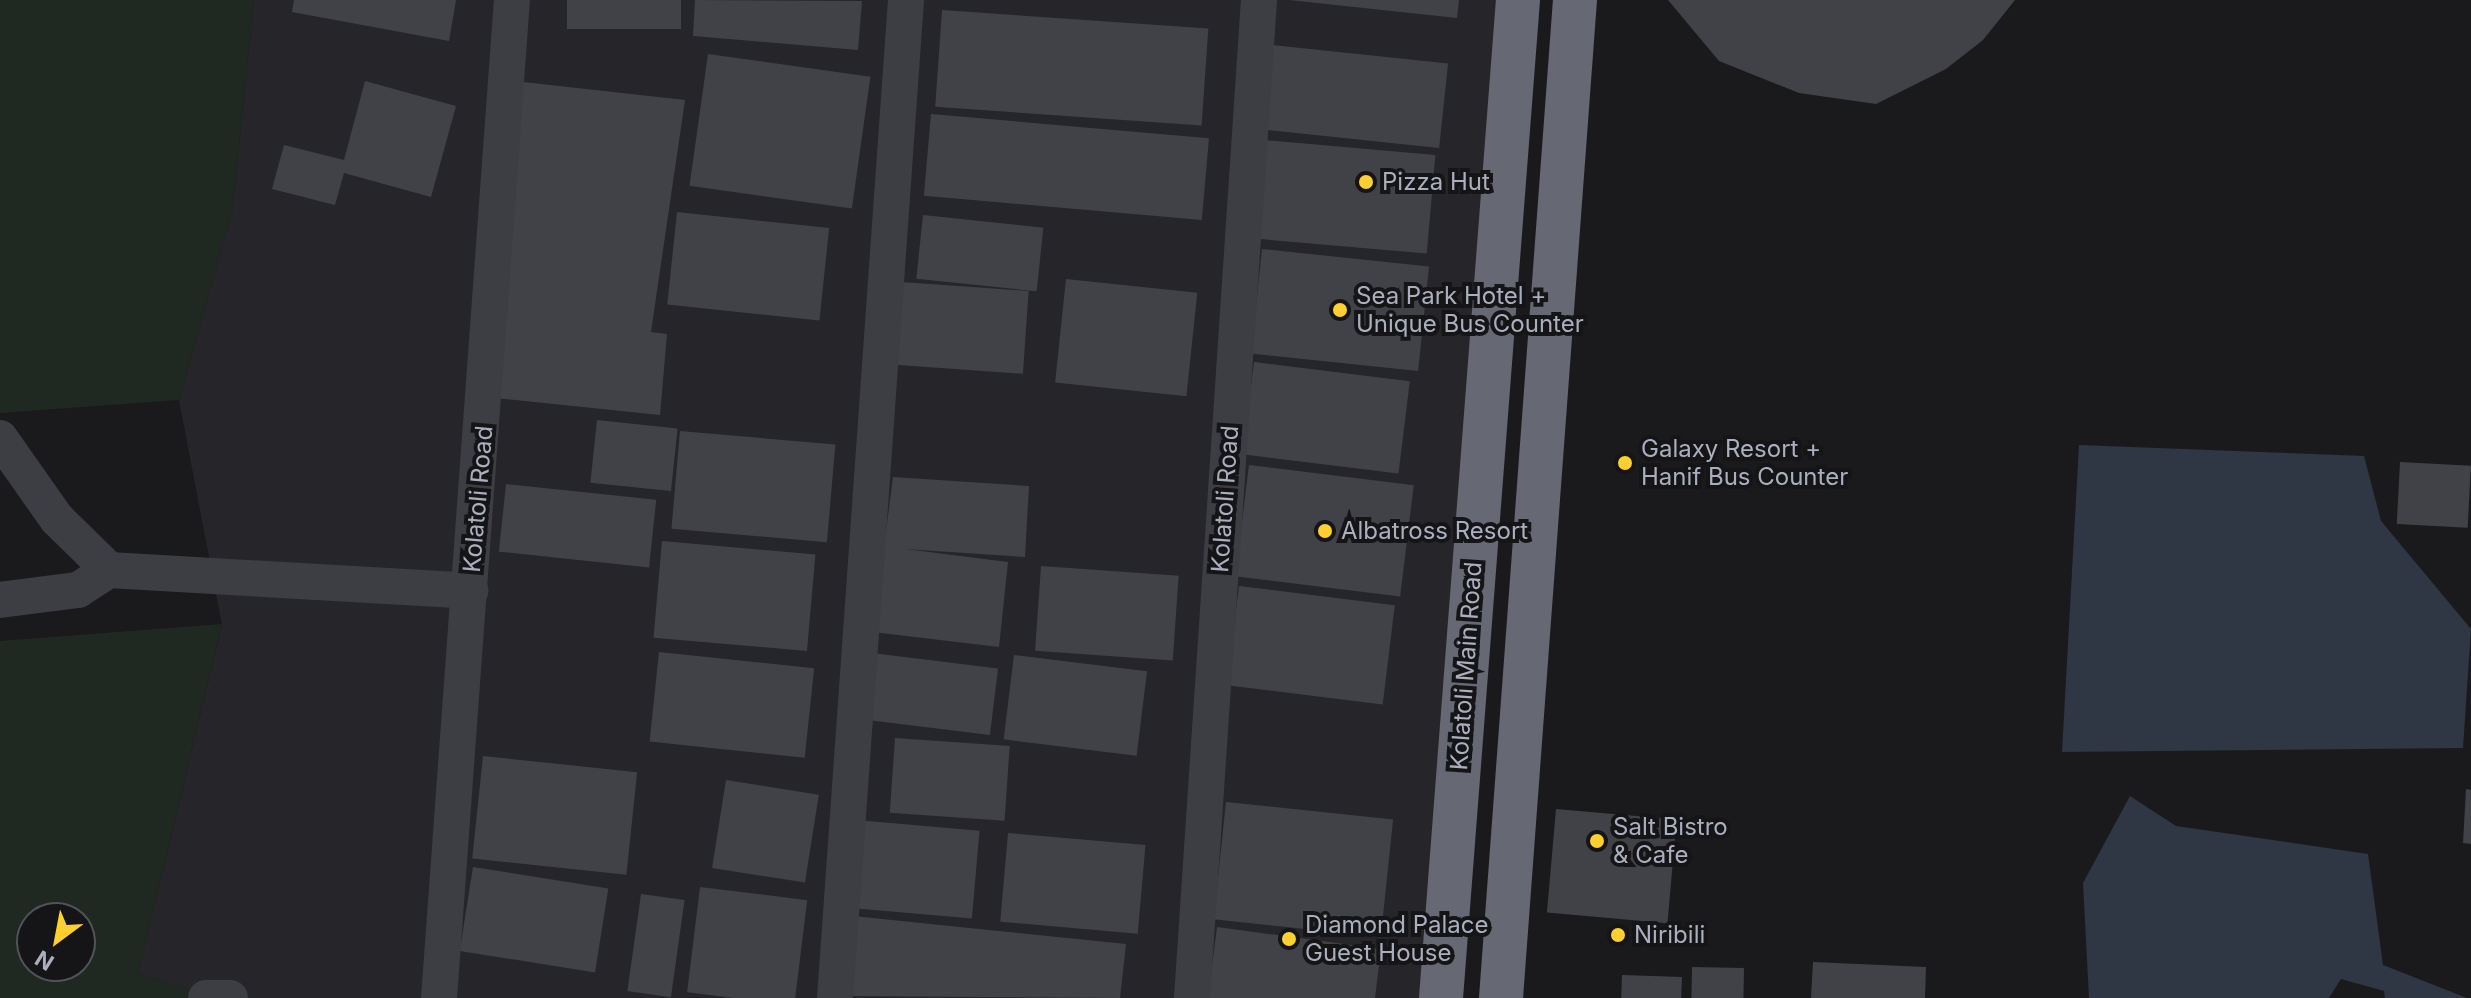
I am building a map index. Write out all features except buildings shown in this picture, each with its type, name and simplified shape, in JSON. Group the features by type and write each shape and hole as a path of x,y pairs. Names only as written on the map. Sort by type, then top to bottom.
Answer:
{"highway":[{"name":"Kolatoli Main Road","path":"1441,998 1518,0"},
{"path":"1501,998 1575,0"}],"street":[{"name":"Kolatoli Road","path":"439,998 512,0"},
{"path":"835,998 906,0"},
{"name":"Kolatoli Road","path":"1192,998 1259,0"},
{"path":"0,438 57,519 109,570"},
{"path":"0,600 78,590 109,570 470,591"},
{"path":"206,998 230,998"}],"shaded area":[{"path":"0,0 254,0 232,212 179,400 0,413"},
{"path":"254,0 1525,0 1448,998 216,998 138,973 222,625 179,400 232,212"},
{"path":"222,624 138,973 216,998 0,998 0,641"}],"water":[{"path":"2079,445 2364,456 2381,521 2471,629 2463,748 2062,752"},
{"path":"2130,796 2176,826 2368,854 2383,965 2467,998 2385,998 2384,991 2341,979 2329,998 2089,998 2083,883"}],"place":[{"name":"Pizza Hut","path":"1366,182"},
{"name":"Sea Park Hotel + Unique Bus Counter","path":"1340,310"},
{"name":"Galaxy Resort + Hanif Bus Counter","path":"1625,463"},
{"name":"Albatross Resort","path":"1325,531"},
{"name":"Salt Bistro & Cafe","path":"1597,841"},
{"name":"Niribili","path":"1618,935"},
{"name":"Diamond Palace Guest House","path":"1289,939"}]}
